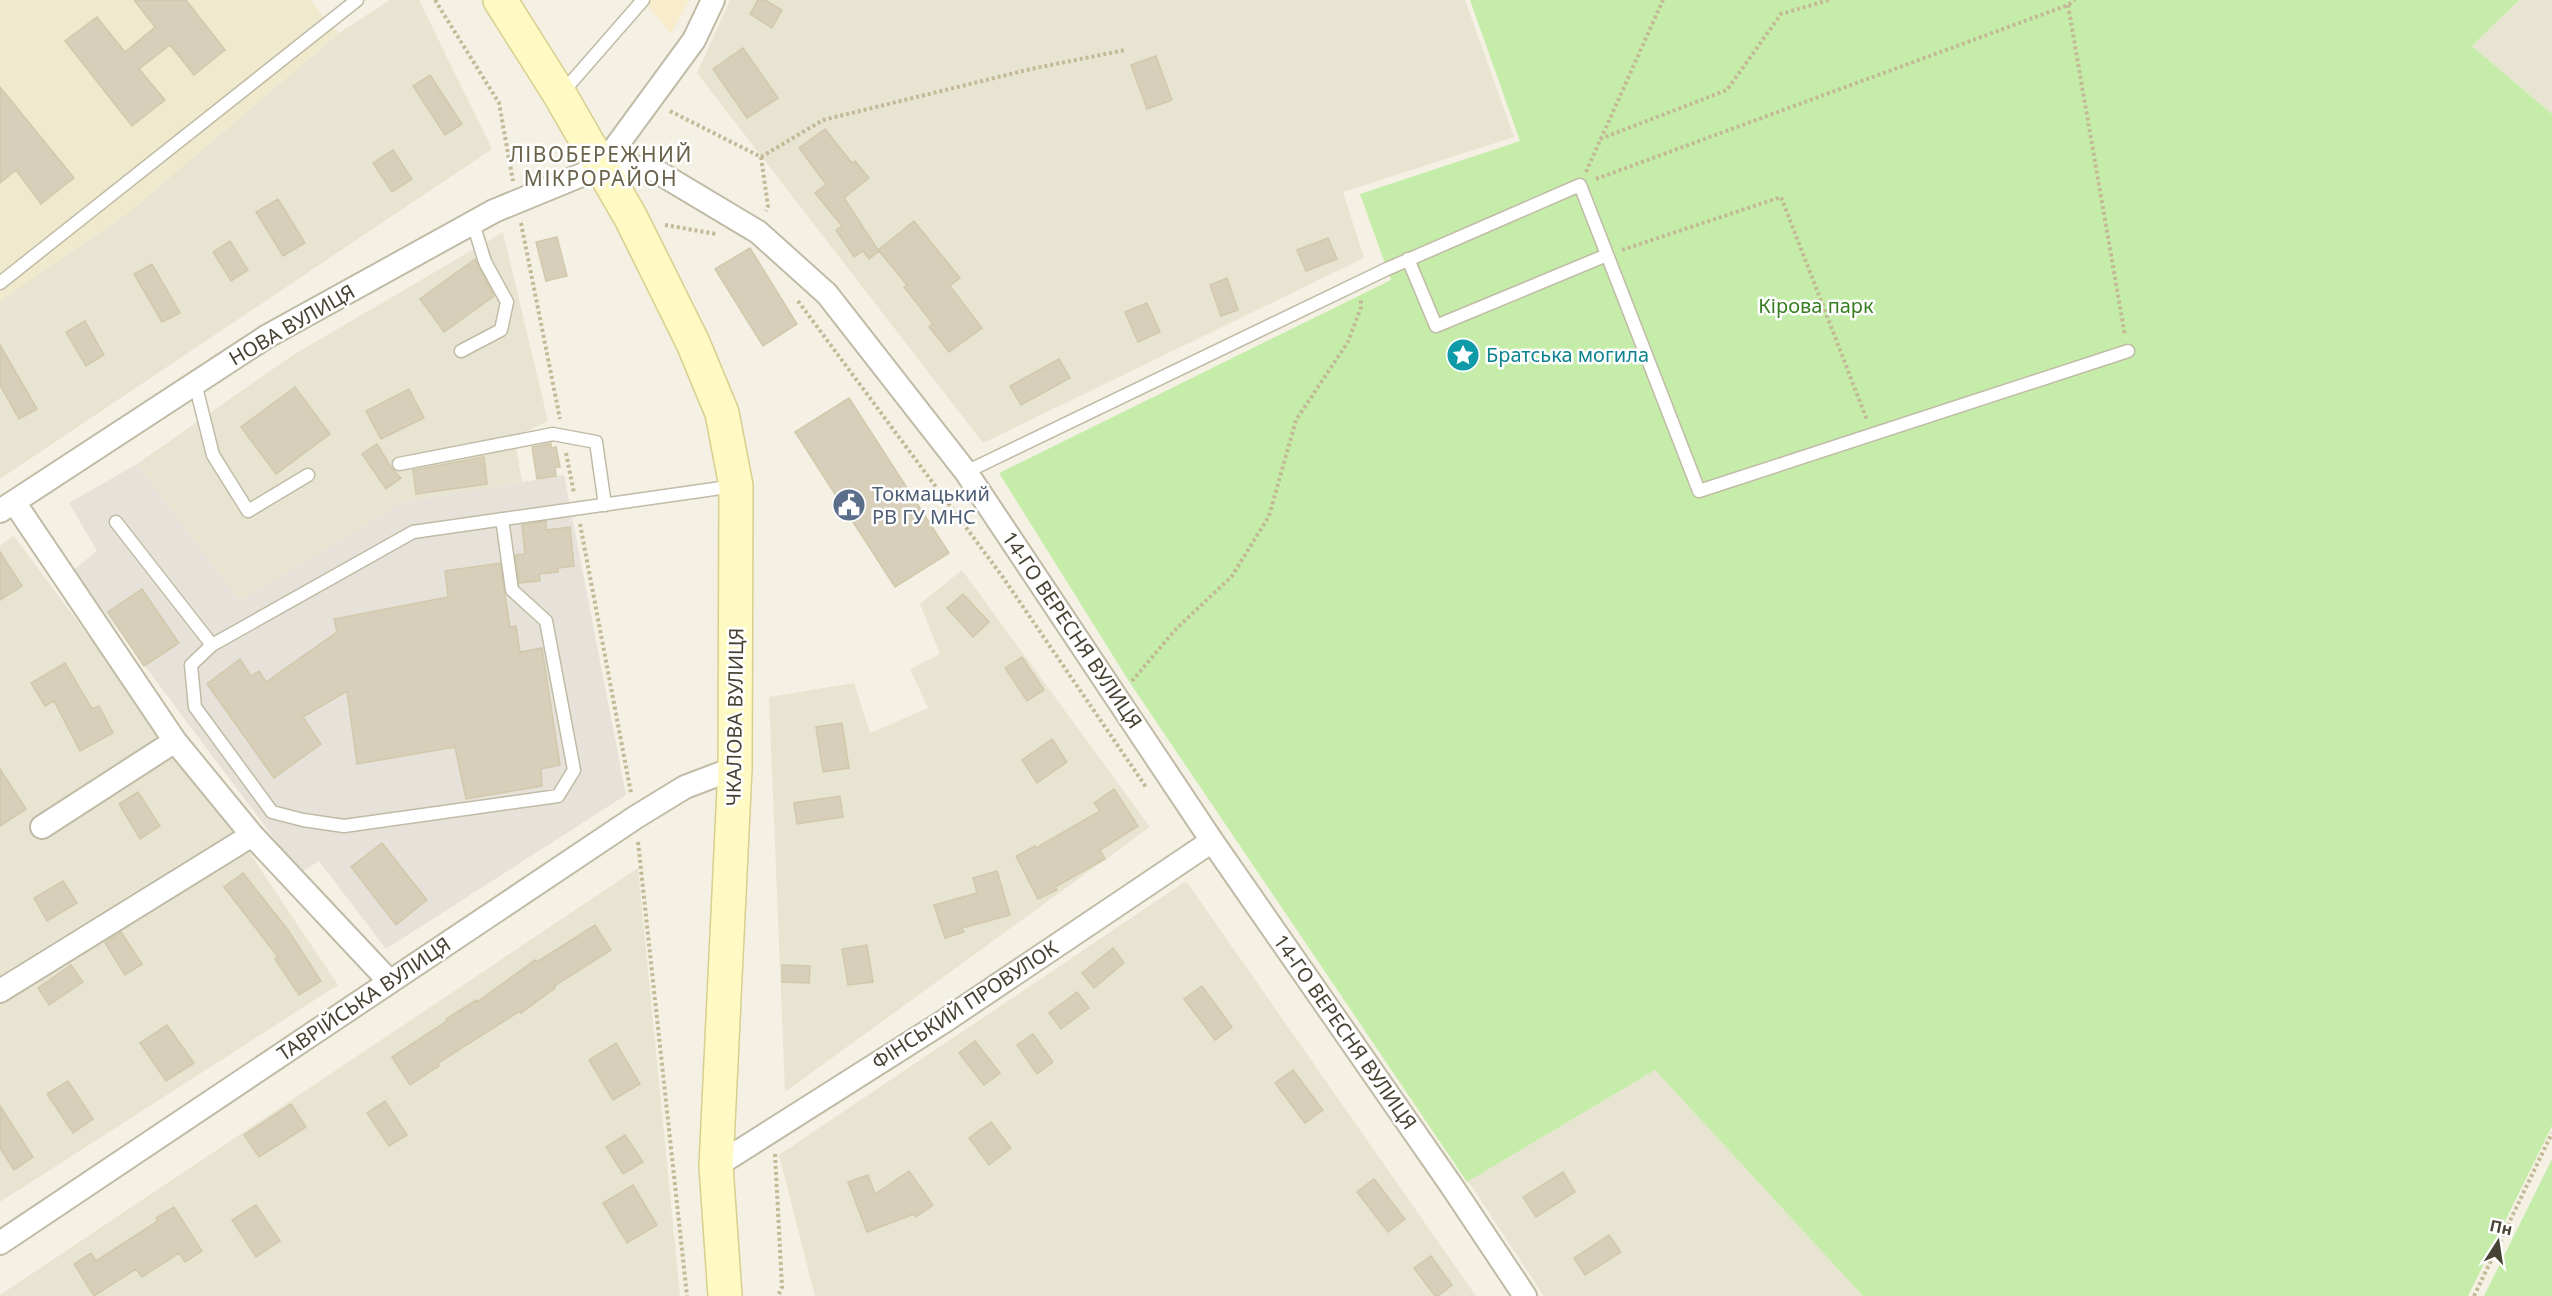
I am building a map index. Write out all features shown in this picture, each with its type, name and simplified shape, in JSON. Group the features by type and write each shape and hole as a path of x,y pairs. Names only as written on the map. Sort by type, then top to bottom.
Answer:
{"main road":[{"path":"500,0 560,95 601,167"},
{"name":"ЧКАЛОВА ВУЛИЦЯ","path":"601,167 632,218 693,343 722,413 736,486 735,768 716,1166 725,1296"}],"street":[{"path":"601,167 694,40 713,0"},
{"name":"НОВА ВУЛИЦЯ","path":"7,506 266,337 494,211 601,167"},
{"name":"14-ГО ВЕРЕСНЯ ВУЛИЦЯ","path":"601,167 651,168 758,232 827,294 966,472 1212,841 1451,1185 1524,1296"},
{"path":"7,506 175,741 252,834 390,982"},
{"path":"42,827 175,741"},
{"name":"ТАВРІЙСЬКА ВУЛИЦЯ","path":"0,1243 636,817 686,787 735,768"},
{"path":"0,991 252,834"},
{"name":"ФІНСЬКИЙ ПРОВУЛОК","path":"716,1166 943,1022 1212,841"}],"lane":[{"path":"0,283 357,0"},
{"path":"560,95 642,0"},
{"path":"966,472 1408,259 1580,185 1699,491 2128,351"},
{"path":"460,351 501,330 507,302 485,262 473,223"},
{"path":"1408,259 1436,326 1607,255"},
{"path":"195,383 213,455 248,511 309,475"},
{"path":"399,464 553,434 596,442 605,505"},
{"path":"502,519 512,590 546,621 574,770 558,796 344,826 303,820 272,812 195,707 191,665 212,645 412,532 502,519 577,509 736,486"},
{"path":"116,522 212,645"}],"path":[{"path":"435,0 499,103 636,817 687,1296"},
{"path":"1580,185 1663,0"},
{"path":"1599,139 1727,90 1781,14 1829,0"},
{"path":"1580,185 2068,5 2075,0"},
{"path":"2068,5 2128,351"},
{"path":"761,157 824,120 1031,69 1125,50"},
{"path":"651,101 761,157"},
{"path":"758,232 768,206 761,157"},
{"path":"1607,255 1781,197 1873,434"},
{"path":"632,218 720,235"},
{"path":"1102,723 1120,701 1130,683 1176,629 1232,576 1269,516 1296,420 1348,342 1361,307 1362,281"},
{"path":"796,298 1002,576 1147,788"},
{"path":"2474,1296 2552,1133"},
{"path":"778,1296 782,1287 775,1154 785,1147"}],"shaded area":[{"path":"0,0 311,0 328,23 339,33 129,212 0,301"},
{"path":"390,0 419,0 492,149 0,479 0,301 129,212 339,33"},
{"path":"643,0 689,0 671,34"},
{"path":"730,0 1465,0 1514,137 1343,192 1364,258 983,443 697,73"},
{"path":"2519,0 2552,0 2552,114 2472,46"},
{"path":"503,232 548,421 514,437 522,482 403,502 240,601 137,464 293,355"},
{"path":"137,464 240,601 403,502 564,475 626,795 386,949 319,861 300,873 73,570 97,551 69,503"},
{"path":"14,536 233,831 0,975 0,545"},
{"path":"962,570 1150,827 785,1092 769,697 854,683 870,733 928,708 910,669 940,654 920,604"},
{"path":"245,846 338,985 0,1202 0,998"},
{"path":"638,868 680,1296 0,1296 0,1295"},
{"path":"1186,881 1476,1296 815,1296 779,1155"},
{"path":"1655,1070 1863,1296 1544,1296 1468,1181"}],"green space":[{"name":"Кірова парк","path":"1470,0 2519,0 2472,46 2552,114 2552,1126 2468,1296 1863,1296 1655,1070 1467,1182 1130,683 999,473 1391,280 1360,194 1520,141"},
{"path":"2552,1159 2552,1296 2484,1296"}],"building":[{"path":"134,0 186,0 225,50 194,75 170,45 139,69 165,100 132,126 65,41 97,17 125,52 155,27"},
{"path":"758,0 765,0 782,10 772,28 750,14"},
{"path":"743,48 778,98 747,118 713,69"},
{"path":"1156,56 1172,100 1147,109 1131,65"},
{"path":"430,75 462,124 445,135 413,86"},
{"path":"0,87 74,178 41,204 16,170 0,183"},
{"path":"825,129 852,163 855,161 869,178 844,198 878,250 914,221 960,278 950,286 982,328 949,352 929,327 933,324 904,287 907,285 879,251 869,259 863,251 854,257 836,230 842,226 815,193 826,184 799,148"},
{"path":"393,150 412,179 392,192 373,163"},
{"path":"278,199 305,243 283,256 256,212"},
{"path":"557,237 567,276 546,281 536,242"},
{"path":"1328,238 1337,259 1306,271 1297,250"},
{"path":"230,241 248,270 231,281 213,252"},
{"path":"750,248 797,324 763,346 715,269"},
{"path":"475,259 494,296 444,332 420,299"},
{"path":"152,264 180,313 162,322 134,274"},
{"path":"1227,278 1238,310 1221,316 1210,285"},
{"path":"1147,303 1160,332 1138,342 1125,312"},
{"path":"85,321 104,355 86,366 66,332"},
{"path":"0,345 37,409 19,419 0,385"},
{"path":"1059,359 1070,378 1021,405 1010,386"},
{"path":"295,387 330,434 276,474 241,427"},
{"path":"409,389 424,418 381,439 366,411"},
{"path":"849,398 949,553 895,587 795,432"},
{"path":"551,443 551,448 556,447 560,467 555,467 556,476 537,479 532,447"},
{"path":"377,444 392,469 401,478 386,489 362,454"},
{"path":"484,457 487,484 416,494 413,470"},
{"path":"546,521 546,530 570,527 574,566 558,568 558,572 539,574 540,581 519,583 515,555 525,554 522,525"},
{"path":"0,552 22,586 0,600"},
{"path":"500,563 510,627 516,626 520,652 542,648 560,765 541,769 542,786 466,799 455,747 357,764 347,691 303,717 321,744 274,778 207,684 240,659 251,676 259,671 266,682 337,632 334,619 448,597 445,571"},
{"path":"142,589 179,643 144,666 108,612"},
{"path":"963,594 989,622 973,637 947,608"},
{"path":"1022,657 1044,690 1027,701 1005,668"},
{"path":"65,663 92,709 99,706 113,733 80,751 54,701 45,706 31,683"},
{"path":"842,723 849,768 823,772 816,727"},
{"path":"1052,739 1067,762 1037,783 1022,760"},
{"path":"0,769 26,809 0,826"},
{"path":"1114,789 1138,826 1100,850 1105,859 1055,887 1057,890 1038,899 1016,856 1035,846 1036,848 1100,811 1094,803"},
{"path":"138,792 160,826 140,839 119,804"},
{"path":"840,796 843,817 797,824 794,803"},
{"path":"382,843 427,900 396,925 351,867"},
{"path":"997,871 1010,915 962,928 964,932 945,938 934,905 977,893 973,878"},
{"path":"243,873 288,930 321,981 299,995 275,959 278,957 224,887"},
{"path":"63,881 77,903 47,921 34,898"},
{"path":"595,925 611,950 554,986 555,988 521,1013 520,1011 438,1063 439,1066 410,1085 392,1057 447,1021 446,1019 476,1000 477,1002 535,960 537,962"},
{"path":"121,932 142,964 125,975 105,943"},
{"path":"867,945 873,982 848,985 842,949"},
{"path":"1113,948 1124,963 1094,988 1082,973"},
{"path":"71,965 83,982 49,1005 38,988"},
{"path":"782,965 810,966 809,983 782,982"},
{"path":"1202,986 1232,1027 1215,1040 1184,999"},
{"path":"1077,992 1089,1008 1061,1029 1049,1013"},
{"path":"167,1025 194,1063 166,1081 140,1043"},
{"path":"1033,1034 1053,1062 1037,1074 1017,1045"},
{"path":"975,1041 1000,1073 984,1085 959,1053"},
{"path":"616,1043 640,1084 613,1100 589,1060"},
{"path":"1293,1070 1323,1110 1305,1123 1275,1083"},
{"path":"68,1081 93,1119 73,1133 47,1094"},
{"path":"385,1101 407,1135 389,1146 367,1113"},
{"path":"291,1104 306,1127 259,1157 244,1135"},
{"path":"0,1106 33,1157 14,1170 0,1148"},
{"path":"991,1122 1011,1148 989,1165 969,1138"},
{"path":"625,1135 643,1162 623,1174 606,1147"},
{"path":"909,1171 933,1205 916,1217 914,1214 867,1232 848,1182 868,1175 875,1194"},
{"path":"1563,1172 1575,1192 1536,1217 1523,1197"},
{"path":"1374,1179 1405,1219 1388,1232 1357,1192"},
{"path":"633,1185 657,1225 627,1243 603,1203"},
{"path":"256,1205 280,1241 256,1257 232,1220"},
{"path":"174,1207 202,1251 185,1262 179,1253 142,1277 136,1269 94,1296 74,1264 91,1253 96,1261 158,1221 156,1218"},
{"path":"1609,1235 1621,1252 1585,1275 1574,1258"},
{"path":"1431,1256 1452,1285 1438,1296 1435,1296 1414,1268"}],"place":[{"name":"Братська могила","path":"1463,355"},
{"name":"Токмацький РВ ГУ МНС","path":"849,505"}],"district":[{"name":"ЛІВОБЕРЕЖНИЙ МІКРОРАЙОН","path":"601,167"}]}
